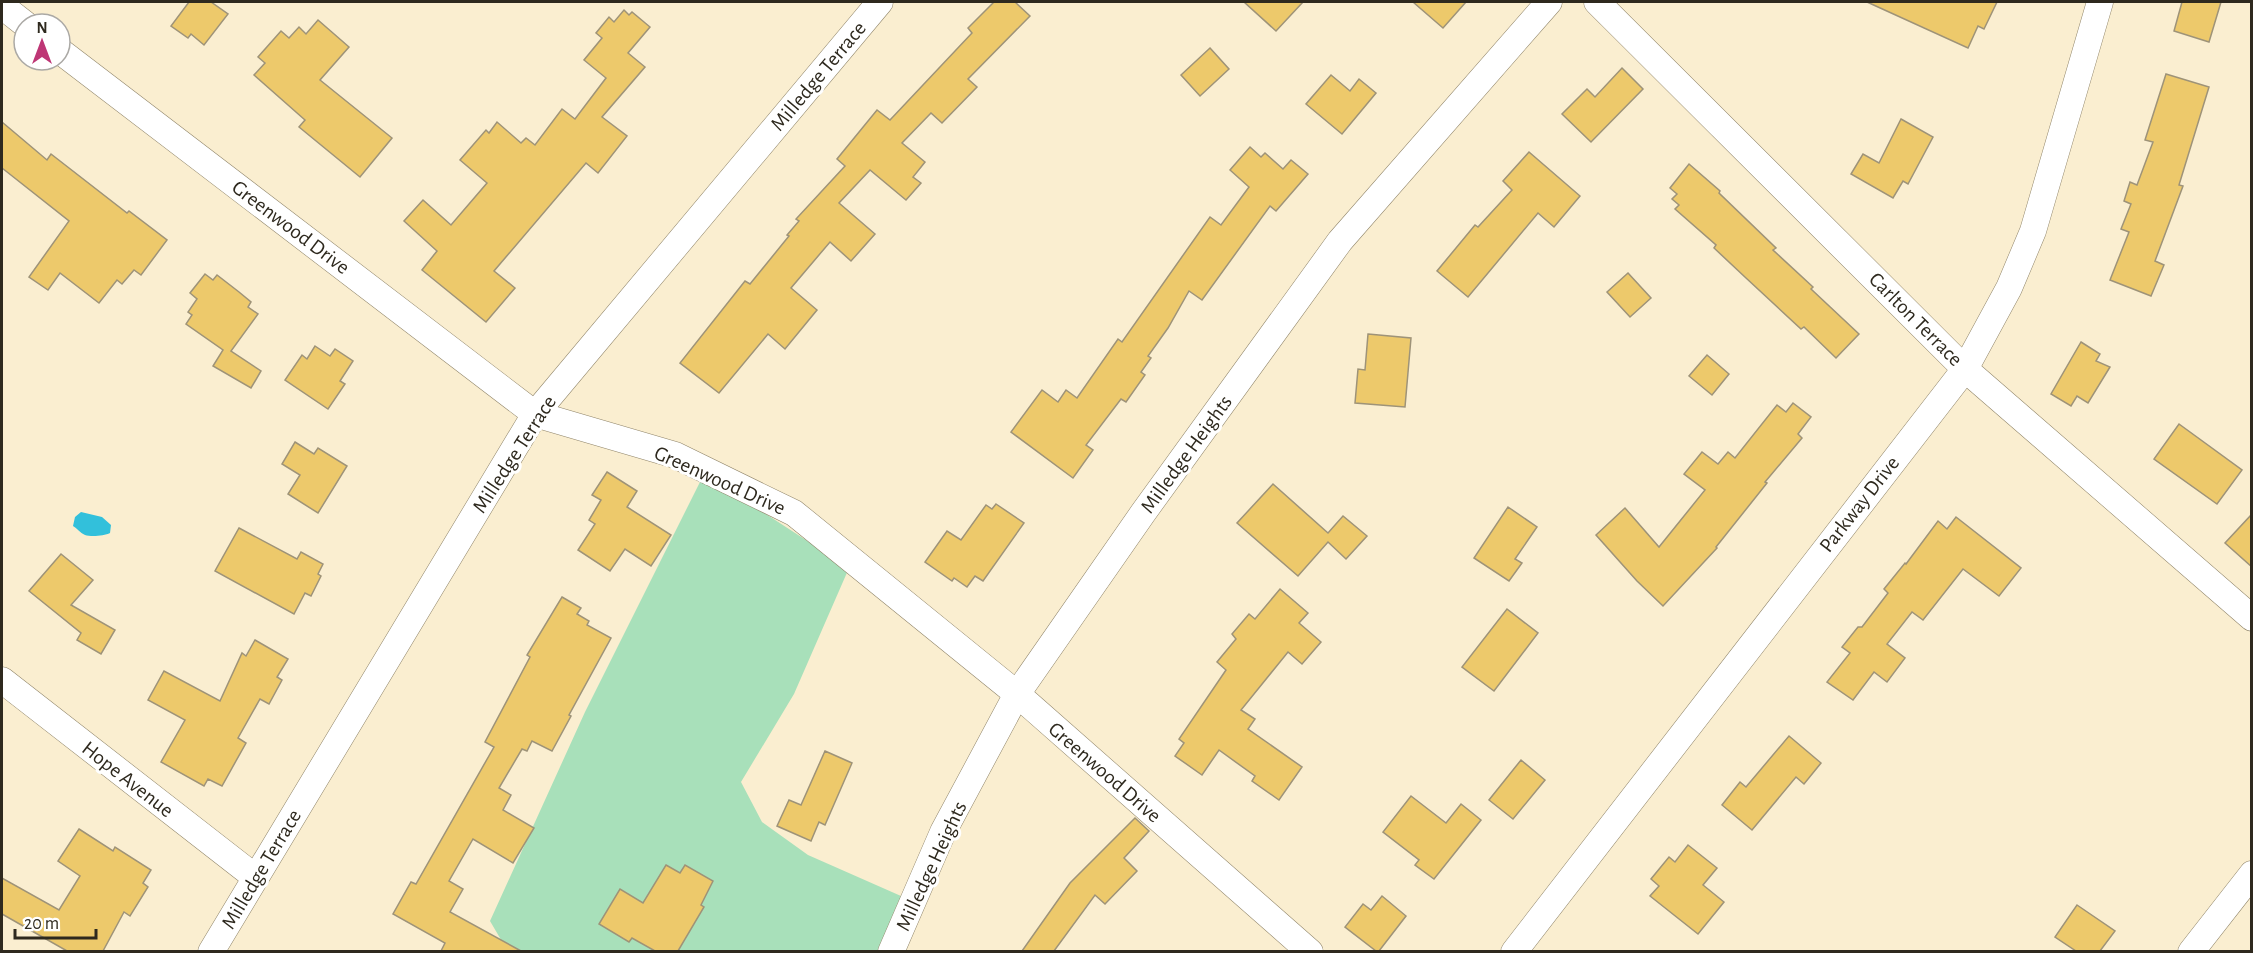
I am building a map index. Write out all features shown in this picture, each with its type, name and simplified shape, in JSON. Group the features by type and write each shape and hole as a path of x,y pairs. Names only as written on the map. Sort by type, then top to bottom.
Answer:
{"street":[{"name":"Milledge Terrace","path":"211,951 535,414 880,2"},
{"name":"Milledge Heights","path":"891,951 943,832 1017,694 1150,503 1340,241 1549,2"},
{"name":"Carlton Terrace","path":"1597,2 1965,369 2252,618"},
{"name":"Parkway Drive","path":"1514,951 1965,369 2009,288 2033,231 2100,2"},
{"name":"Greenwood Drive","path":"72,60 535,414 675,455 794,513 1017,694 1310,951"},
{"name":"Hope Avenue","path":"2,680 255,878"},
{"path":"2192,951 2252,874"}],"green space":[{"path":"704,474 849,568 794,694 741,782 762,822 808,855 901,896 878,951 506,951 490,921 585,712"}],"water":[{"path":"81,512 102,517 111,525 110,533 94,536 82,533 73,526 75,517"}],"building":[{"path":"189,2 211,2 228,14 204,45 191,34 188,38 171,26"},
{"path":"994,2 1015,2 1030,16 968,79 977,87 942,123 931,113 902,143 925,162 913,177 921,183 906,200 870,170 839,203 875,234 851,261 830,242 791,288 817,310 785,349 768,334 719,393 680,363 745,281 750,284 789,236 787,235 799,221 796,219 845,166 837,159 877,110 890,120 972,33 968,28"},
{"path":"1244,2 1303,2 1276,31"},
{"path":"1413,2 1466,2 1443,28"},
{"path":"1867,2 1997,2 1984,29 1978,26 1968,48"},
{"path":"2182,2 2221,2 2209,42 2174,31"},
{"path":"624,10 629,15 632,12 650,27 628,53 645,67 602,117 627,136 598,173 586,163 494,271 515,288 486,322 422,270 437,251 404,221 423,200 451,225 487,183 460,160 486,130 489,133 497,122 521,143 526,138 535,145 562,109 575,119 606,78 584,60 602,38 596,33 609,17 614,22"},
{"path":"318,20 349,47 320,80 392,138 360,177 299,127 305,120 254,75 265,63 258,57 281,31 289,38 299,27 306,34"},
{"path":"1210,48 1229,69 1200,96 1181,75"},
{"path":"1622,68 1643,89 1591,142 1562,114 1587,89 1595,97"},
{"path":"2166,74 2209,87 2179,185 2183,186 2155,261 2164,265 2151,296 2110,280 2129,232 2121,229 2131,204 2124,201 2130,182 2137,185 2153,142 2145,140"},
{"path":"1331,75 1350,91 1359,79 1376,93 1342,134 1306,104"},
{"path":"1901,119 1933,137 1908,184 1903,181 1893,198 1851,174 1863,154 1879,163"},
{"path":"2,122 47,160 51,154 127,213 129,211 167,240 141,275 134,270 122,284 117,280 99,303 60,273 48,290 29,277 69,221 2,168"},
{"path":"1250,147 1261,157 1265,153 1283,169 1291,160 1308,174 1276,211 1270,206 1202,300 1189,291 1168,328 1148,356 1151,358 1141,372 1145,375 1126,402 1121,399 1086,445 1093,450 1073,478 1011,432 1042,390 1058,402 1066,390 1077,398 1118,339 1122,342 1210,217 1221,225 1249,187 1230,170"},
{"path":"1529,152 1580,196 1554,227 1538,213 1468,297 1437,271 1475,225 1478,227 1512,190 1503,181"},
{"path":"1689,164 1720,191 1719,193 1776,248 1773,250 1859,334 1836,358 1804,327 1801,329 1714,248 1716,245 1675,209 1679,205 1672,199 1677,194 1670,188"},
{"path":"1628,273 1651,298 1630,317 1607,292"},
{"path":"205,274 213,280 217,275 251,302 248,307 258,314 231,351 261,371 251,388 213,366 223,350 186,324 192,315 188,312 197,299 190,293"},
{"path":"1368,334 1411,338 1405,407 1355,403 1358,369 1365,370"},
{"path":"2081,342 2100,354 2096,361 2110,367 2088,403 2077,396 2071,406 2051,394"},
{"path":"315,346 330,356 335,349 353,361 340,381 345,384 328,409 285,380 302,355 307,359"},
{"path":"1707,355 1729,374 1712,395 1689,376"},
{"path":"1793,403 1811,417 1798,434 1802,438 1765,482 1767,483 1717,548 1663,606 1596,535 1625,508 1659,547 1705,490 1684,474 1702,452 1718,464 1728,452 1735,458 1777,405 1786,412"},
{"path":"2179,424 2242,470 2217,504 2154,459"},
{"path":"295,442 314,454 318,448 347,466 318,513 288,494 300,475 282,464"},
{"path":"607,472 637,491 627,507 671,535 651,566 625,549 610,571 578,550 595,524 589,520 601,500 592,495"},
{"path":"1273,484 1328,533 1343,516 1367,536 1346,559 1328,542 1298,576 1237,523"},
{"path":"996,504 1024,523 983,581 975,576 967,587 954,578 952,581 925,562 947,531 961,540 986,505 992,509"},
{"path":"1508,507 1537,527 1515,559 1522,563 1509,581 1474,558"},
{"path":"2252,514 2252,567 2225,543"},
{"path":"1956,517 2021,568 1999,596 1963,569 1923,620 1912,612 1887,644 1905,658 1887,682 1874,672 1853,700 1827,682 1850,653 1842,647 1858,627 1862,627 1888,593 1884,589 1938,521 1947,529"},
{"path":"239,528 297,559 301,552 323,564 318,574 321,576 311,596 305,593 294,614 215,571"},
{"path":"61,554 93,580 71,605 115,630 101,654 77,640 81,633 29,591"},
{"path":"1280,589 1308,613 1299,623 1321,642 1302,664 1288,652 1241,710 1255,719 1248,729 1302,767 1279,800 1252,781 1255,776 1219,750 1202,775 1175,756 1184,743 1179,739 1226,670 1217,662 1236,639 1232,634 1249,614 1255,619"},
{"path":"562,597 581,608 577,614 589,621 587,625 611,638 552,751 532,741 527,751 522,749 499,788 511,795 503,810 534,828 513,863 473,839 449,881 463,889 450,912 521,951 441,951 445,943 393,914 411,882 416,884 494,747 485,742 530,657 527,655"},
{"path":"1507,609 1538,633 1494,691 1462,667"},
{"path":"255,640 288,659 277,677 282,680 269,704 260,699 238,738 246,743 222,786 208,779 204,786 161,762 185,720 148,700 164,671 220,701 242,653 246,656"},
{"path":"1789,736 1821,763 1804,784 1796,777 1752,830 1722,805 1740,782 1746,787"},
{"path":"825,751 852,763 825,825 819,822 811,841 777,826 789,800 801,805"},
{"path":"1521,760 1545,780 1513,819 1489,800"},
{"path":"1411,796 1446,823 1461,804 1481,820 1434,879 1415,865 1419,860 1383,832"},
{"path":"1135,818 1149,831 1124,858 1137,871 1105,904 1095,895 1054,951 1022,951 1070,883"},
{"path":"79,829 113,851 115,847 151,870 143,883 148,887 130,916 124,912 103,951 67,951 2,914 2,878 59,910 80,876 58,861"},
{"path":"1688,845 1717,868 1703,885 1724,902 1698,934 1650,896 1659,886 1651,879 1669,857 1675,862"},
{"path":"666,865 680,873 685,865 713,881 701,905 704,907 678,951 655,951 632,938 629,942 599,924 620,889 643,903"},
{"path":"1382,896 1406,916 1379,951 1376,951 1345,927 1363,904 1371,910"},
{"path":"2077,905 2115,931 2100,951 2076,951 2055,937"}]}
